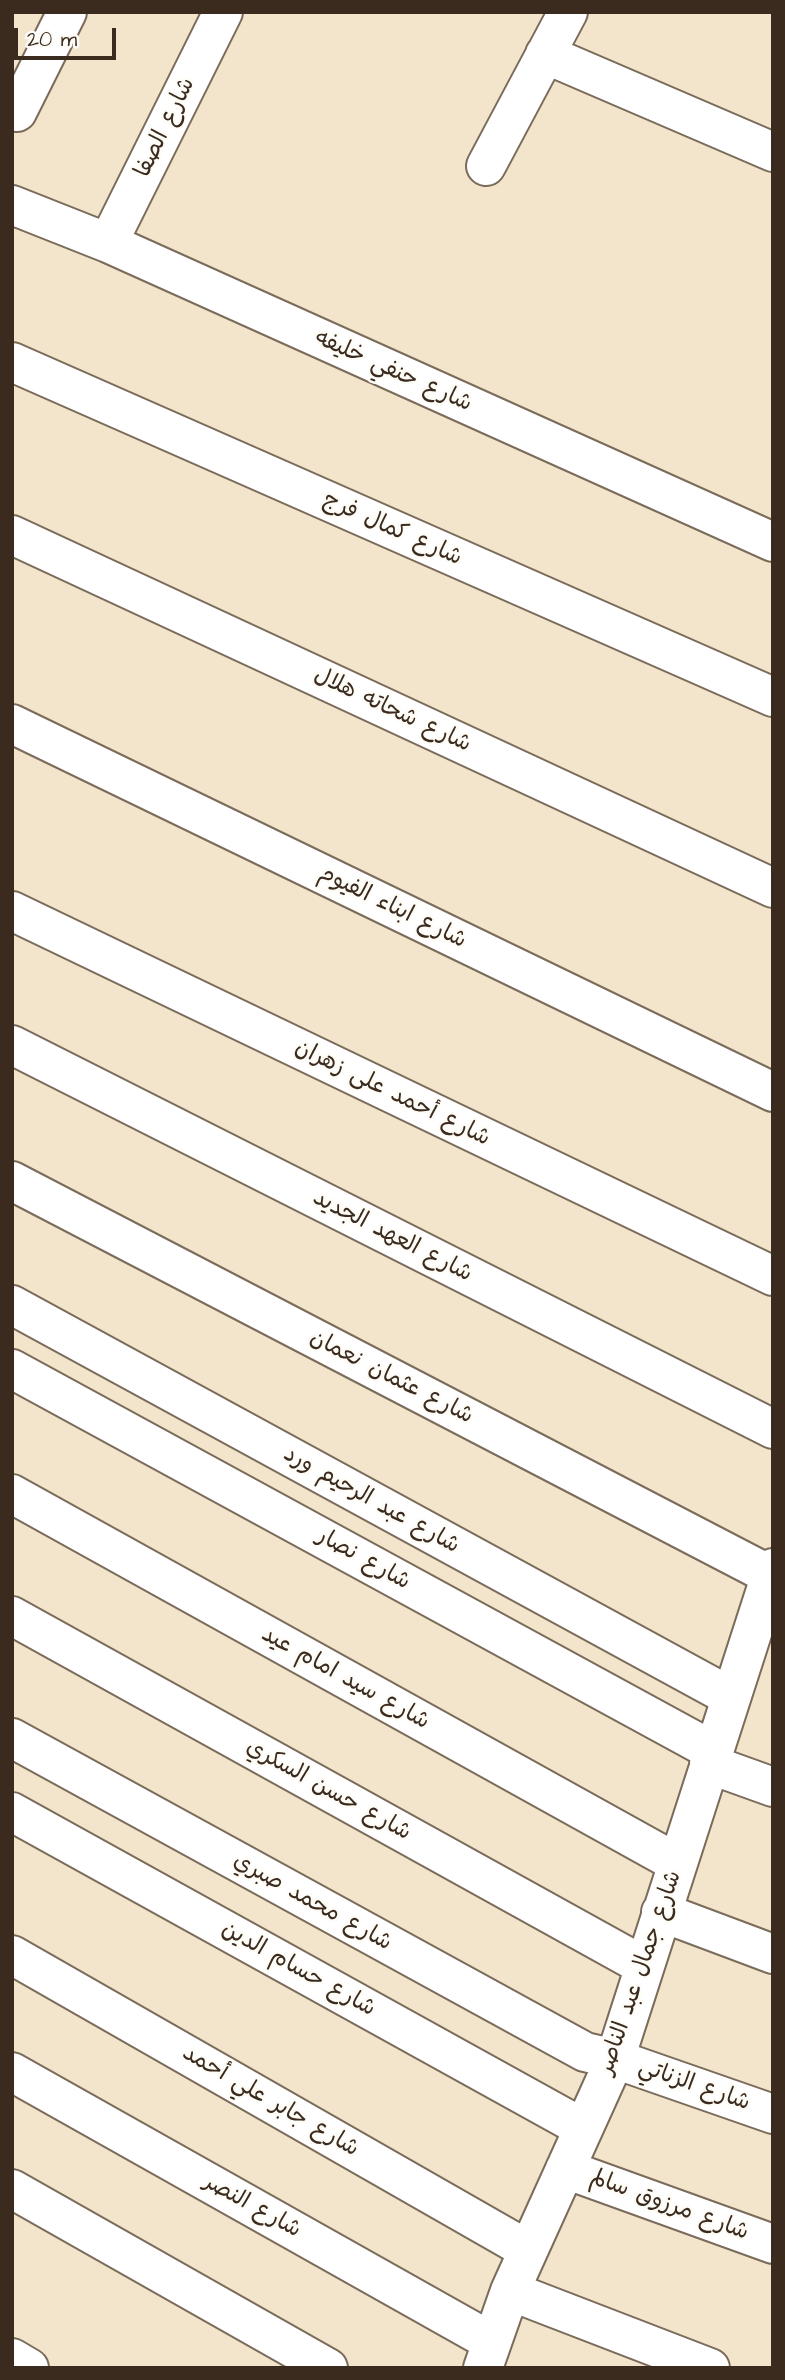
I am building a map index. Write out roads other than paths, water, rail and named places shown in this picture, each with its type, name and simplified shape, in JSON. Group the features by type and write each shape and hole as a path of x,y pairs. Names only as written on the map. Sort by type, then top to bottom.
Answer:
{"street":[{"path":"17,112 67,12"},
{"name":"شارع الصفا","path":"108,243 223,12"},
{"path":"486,166 568,12"},
{"path":"545,54 773,152"},
{"name":"شارع حنفي خليفه","path":"12,205 108,243 773,542"},
{"name":"شارع كمال فرج","path":"12,362 773,697"},
{"name":"شارع شحاته هلال","path":"12,535 773,888"},
{"name":"شارع ابناء الفيوم","path":"12,724 773,1092"},
{"name":"شارع أحمد على زهران","path":"12,911 773,1276"},
{"name":"شارع العهد الجديد","path":"12,1045 773,1429"},
{"name":"شارع عثمان نعمان","path":"12,1181 771,1571"},
{"name":"شارع عبد الرحيم ورد","path":"12,1305 731,1697"},
{"name":"شارع نصار","path":"12,1369 711,1757 773,1787"},
{"name":"شارع سيد امام عيد","path":"12,1494 677,1863"},
{"name":"شارع جمال عبد الناصر","path":"487,2355 510,2291 615,2059 731,1697 764,1623 771,1571"},
{"name":"شارع حسن السكري","path":"12,1616 644,1966"},
{"name":"شارع محمد صبري","path":"12,1738 585,2052 615,2059"},
{"name":"شارع حسام الدين","path":"12,1812 583,2128"},
{"path":"661,1912 773,1954"},
{"name":"شارع جابر علي أحمد","path":"12,1955 528,2250"},
{"name":"شارع الزناتي","path":"615,2059 773,2114"},
{"name":"شارع النصر","path":"12,2072 487,2355"},
{"name":"شارع مرزوق سالم","path":"565,2169 773,2244"},
{"path":"12,2189 328,2368"},
{"path":"510,2291 710,2368"},
{"path":"12,2358 29,2368"}]}
